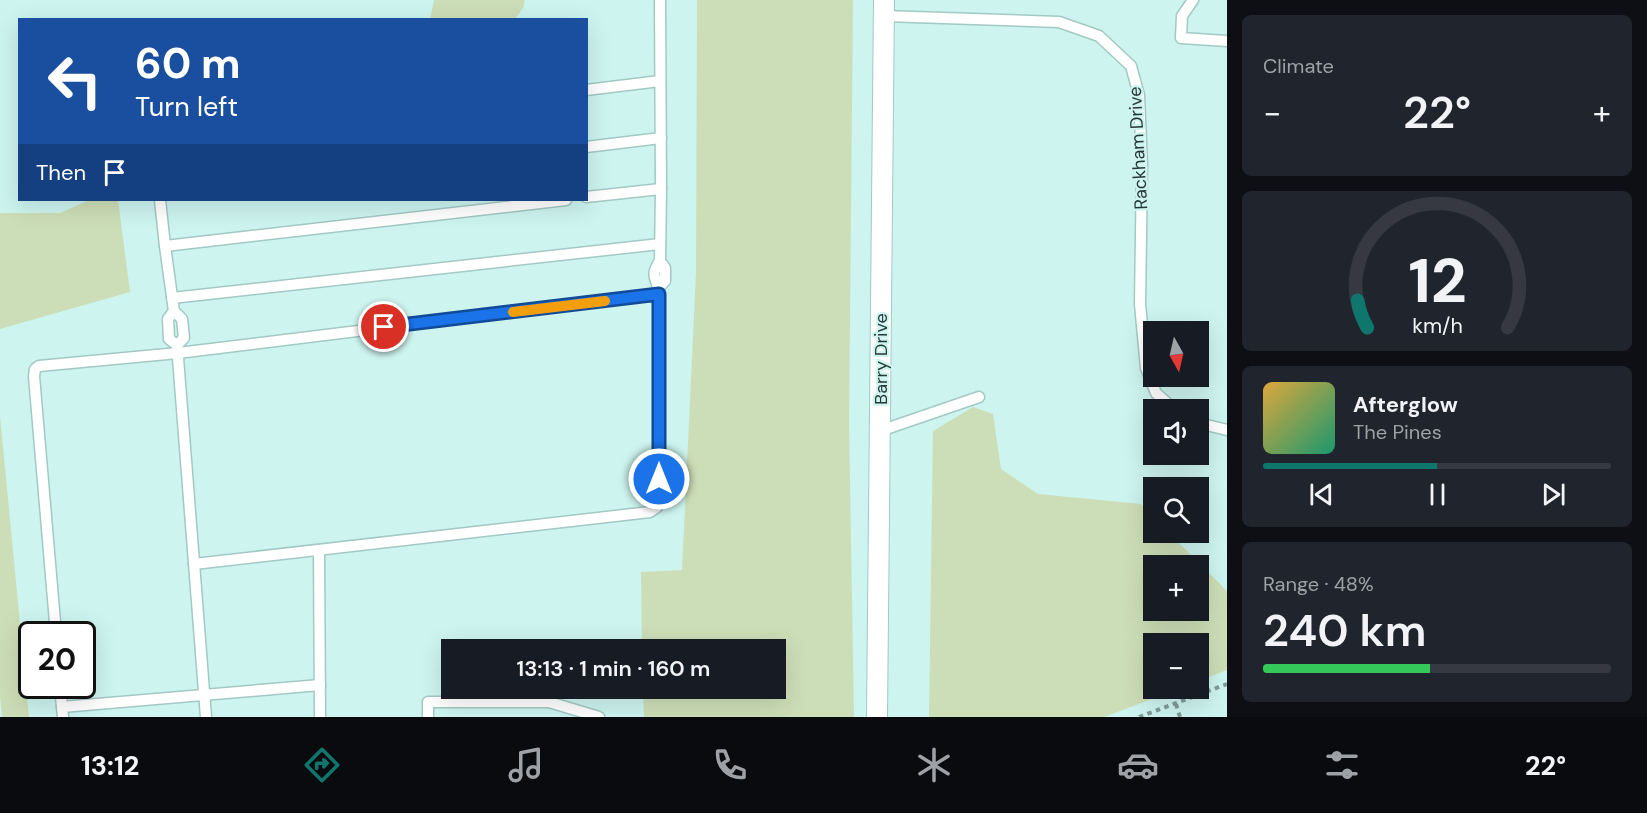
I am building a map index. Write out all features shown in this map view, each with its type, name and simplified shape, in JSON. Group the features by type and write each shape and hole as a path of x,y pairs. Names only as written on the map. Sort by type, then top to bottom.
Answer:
{"street":[{"name":"Barry Drive","path":"877,717 884,8"}],"lane":[{"path":"194,564 650,512 657,507 659,499 659,291 654,281 655,269 660,261 660,0"},
{"path":"1193,0 1182,16 1181,38 1227,41"},
{"name":"Rackham Drive","path":"884,8 1059,22 1099,36 1131,66 1139,95 1142,166 1140,304 1146,368 1156,393 1163,399"},
{"path":"588,90 660,81"},
{"path":"588,147 661,138"},
{"path":"588,197 661,189"},
{"path":"160,201 174,311 182,319 184,338 178,349 206,717"},
{"path":"165,246 557,201"},
{"path":"172,298 660,244"},
{"path":"55,621 35,369 39,366 659,291"},
{"path":"880,431 980,397"},
{"path":"1209,426 1227,430"},
{"path":"319,550 320,717"},
{"path":"62,712 205,693 320,685"},
{"path":"428,717 428,702 549,702 599,717"}],"path":[{"path":"1139,717 1227,684"},
{"path":"1176,704 1180,717"}],"green space":[{"path":"434,0 525,0 523,8 516,18 430,18"},
{"path":"697,0 853,0 849,423 854,717 644,717 643,699 786,699 786,639 642,639 641,572 682,570 696,273"},
{"path":"87,201 118,201 130,292 0,329 0,213 60,213"},
{"path":"973,407 993,414 1001,469 1038,494 1141,504 1143,506 1143,543 1179,543 1191,555 1143,555 1143,621 1209,621 1209,573 1227,591 1227,670 1209,677 1209,633 1143,633 1143,699 1152,699 1104,717 929,717 933,431"},
{"path":"0,416 20,621 18,699 27,699 29,717 2,717 0,697"}],"slow traffic":[{"path":"513,312 605,301"}],"route":[{"path":"384,327 659,294 659,479"}]}
